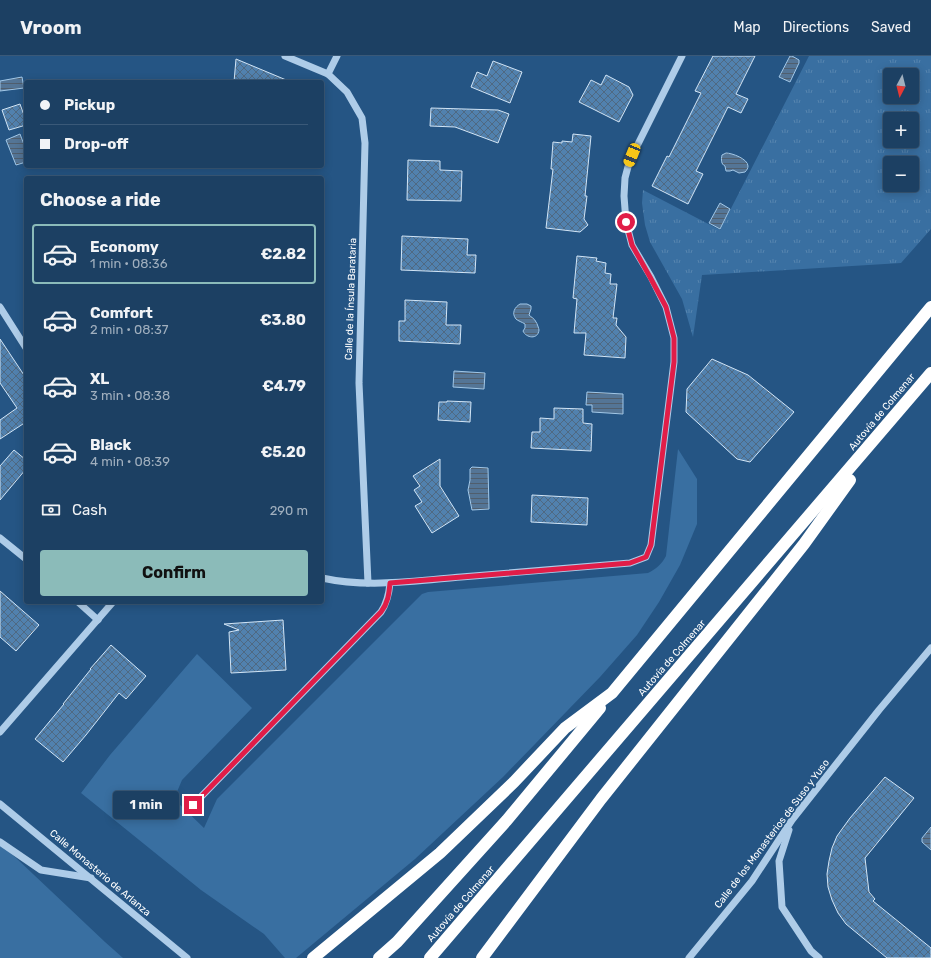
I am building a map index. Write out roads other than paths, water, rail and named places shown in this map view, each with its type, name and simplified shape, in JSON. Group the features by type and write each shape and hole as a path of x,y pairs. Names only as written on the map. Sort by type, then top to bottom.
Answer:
{"highway":[{"path":"379,958 397,942 507,820 931,307"},
{"name":"Autovía de Colmenar","path":"430,958 931,373"},
{"path":"482,958 601,799 804,544 896,415"},
{"path":"313,958 440,853 514,782 565,728 612,693"}],"street":[{"name":"Calle de la Ínsula Barataria","path":"285,56 328,74 347,92 362,118 365,144 359,383 368,583"},
{"path":"328,74 337,56"},
{"path":"324,579 350,583 390,583 630,563 646,557 651,545 674,362 674,338 666,307 632,245 626,222 624,196 625,178 629,163 636,148 682,56"},
{"path":"0,307 24,345"},
{"path":"0,538 24,557"},
{"path":"193,805 381,612 386,605 390,583"},
{"path":"80,604 98,620"},
{"path":"0,732 112,604"},
{"name":"Calle de los Monasterios de Suso y Yuso","path":"689,958 752,881 792,820 879,710 931,648"},
{"name":"Calle Monasterio de Arlanza","path":"0,804 187,958"},
{"path":"792,820 779,861 782,907 811,951 819,958"},
{"path":"0,842 41,870 91,878"}]}
